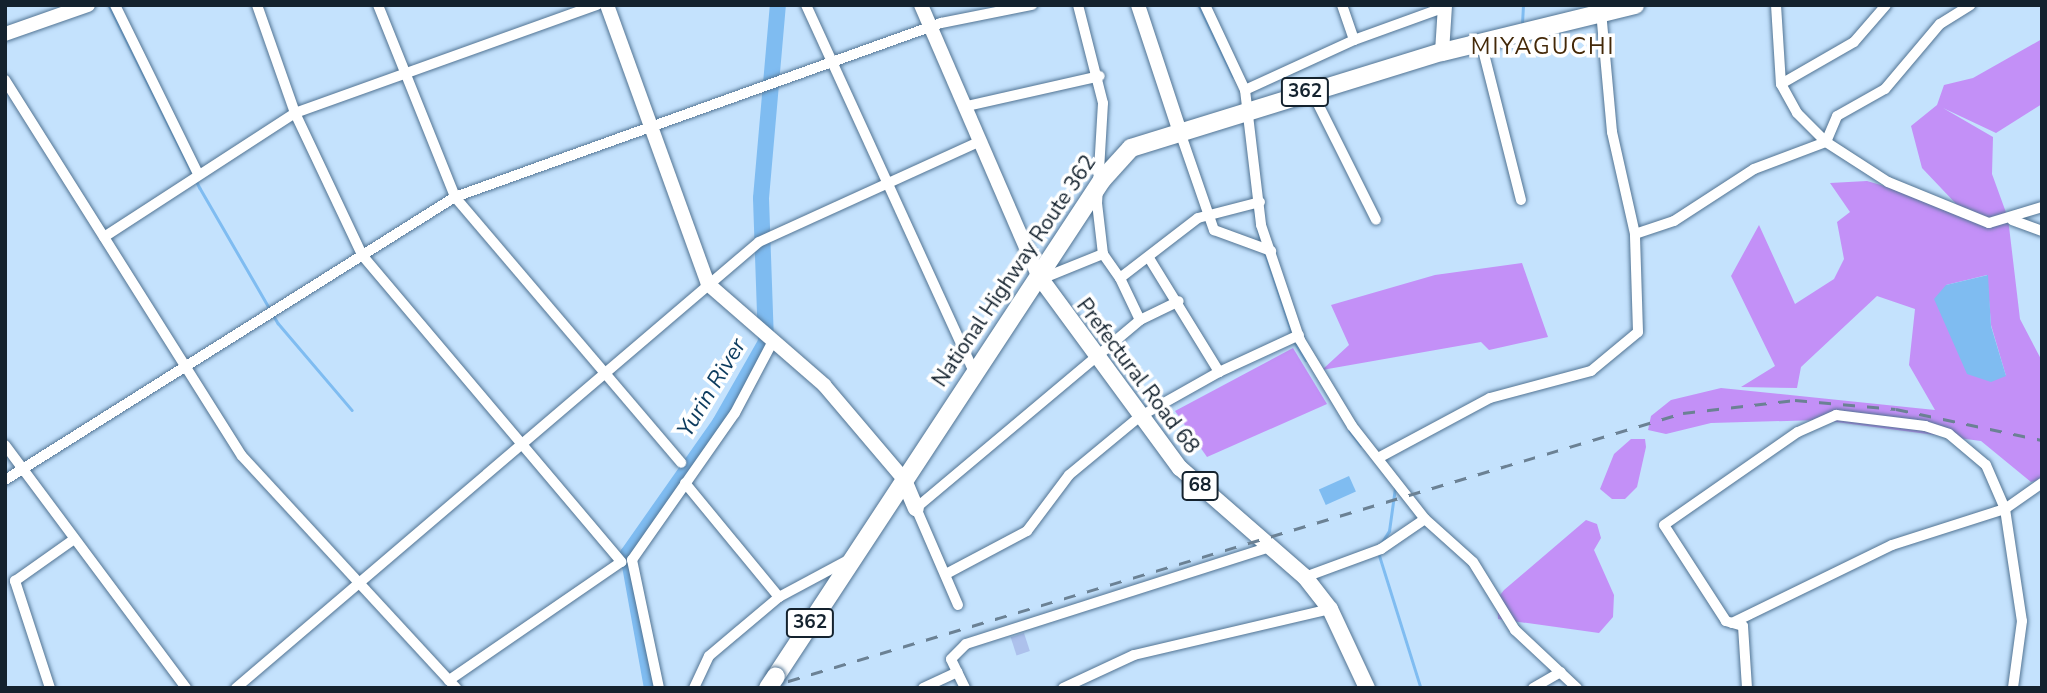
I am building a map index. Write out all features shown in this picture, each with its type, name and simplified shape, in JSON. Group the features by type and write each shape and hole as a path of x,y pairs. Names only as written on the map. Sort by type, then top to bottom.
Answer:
{"highway":[{"name":"National Highway Route 362","path":"772,682 903,478 1040,277 1102,180 1131,148 1311,90 1442,52 1601,11 1635,5"}],"main road":[{"name":"Prefectural Road 68","path":"1040,277 1093,356 1180,468 1305,577 1329,609 1367,688"},
{"path":"903,478 916,508"}],"street":[{"path":"115,5 195,177"},
{"path":"257,5 295,113 362,255 520,443 625,561 659,688"},
{"path":"378,5 456,197 681,463"},
{"path":"104,237 295,113 597,5"},
{"path":"607,5 708,284 824,385 903,478"},
{"path":"806,5 974,372"},
{"path":"921,5 1040,277 1103,254"},
{"path":"5,480 456,197 649,125 931,27 1032,5"},
{"path":"1078,5 1100,76 1102,180 1097,202 1103,254 1120,278 1140,320"},
{"path":"1138,5 1208,214 1218,235 1271,251"},
{"path":"1342,5 1354,40"},
{"path":"1776,5 1781,84 1797,113 1826,142 1888,182 1989,223 2012,220 2042,207"},
{"path":"1781,84 1854,42 1886,5"},
{"path":"1635,234 1674,221 1754,169 1826,142 1837,116 1885,89 1940,24 1970,5"},
{"path":"5,34 82,6"},
{"path":"1207,6 1251,109 1260,202 1296,336 1352,426 1380,457 1425,519 1473,562 1515,630 1577,688"},
{"path":"1245,90 1354,40 1445,6 1442,52"},
{"path":"1380,457 1490,398 1591,371 1631,340 1639,321 1635,234 1612,132 1601,11"},
{"path":"1481,42 1521,200"},
{"path":"967,106 1100,76"},
{"path":"6,81 184,368 242,456 452,684 625,561 685,483 765,365 770,338"},
{"path":"1311,90 1376,220"},
{"path":"236,688 520,443 761,241 981,141"},
{"path":"1120,278 1208,214 1260,202"},
{"path":"2012,220 2042,231"},
{"path":"1149,258 1179,301 1219,372"},
{"path":"958,605 916,508 1093,356 1140,320 1179,301"},
{"path":"946,574 1027,531 1069,475 1139,417 1219,372 1296,336"},
{"path":"1747,688 1744,629 1732,624 1664,525 1826,417 1949,434 1986,465 2005,509 2022,621 2013,688"},
{"path":"5,445 73,540 186,688"},
{"path":"685,483 779,597"},
{"path":"1732,624 1892,545 2005,509 2042,483"},
{"path":"1305,577 1377,550 1425,519"},
{"path":"50,688 15,581 73,540"},
{"path":"965,688 951,659 966,644 1270,547"},
{"path":"694,688 709,656 779,597 850,559"},
{"path":"1063,688 1134,655 1329,609"},
{"path":"923,688 957,672"},
{"path":"1533,688 1560,672"}],"shaded area":[{"path":"2042,39 2042,104 1996,133 1943,108 1993,137 1992,174 2008,218 2020,319 2042,361 2042,479 2031,482 1981,441 1821,420 1711,423 1666,434 1648,430 1651,416 1671,400 1721,388 1935,410 1909,365 1915,309 1877,296 1801,367 1797,388 1741,387 1775,366 1731,276 1759,225 1795,304 1834,279 1844,259 1837,222 1850,212 1830,183 1867,181 1960,208 1922,168 1911,126 1937,105 1944,85 1973,78","holes":["1987,275 1991,325 2006,376 1946,285"]},
{"path":"1522,263 1548,337 1489,350 1481,342 1322,370 1349,345 1331,305 1435,275"},
{"path":"1293,348 1327,404 1207,457 1175,411"},
{"path":"1631,439 1645,439 1646,447 1637,487 1625,499 1612,499 1600,489 1614,454"},
{"path":"1586,520 1597,524 1601,538 1594,550 1614,595 1613,617 1599,633 1498,619 1497,599 1504,590"}],"water":[{"path":"1988,275 1991,326 2006,376 1991,382 1967,374 1934,299 1946,285"},
{"path":"1349,476 1356,492 1326,505 1319,489"}],"building":[{"path":"1024,633 1030,651 1017,655 1011,637"}],"waterway":[{"path":"109,5 200,188 278,323 352,410"},
{"name":"Yurin River","path":"652,688 628,554 720,423 766,342 761,198 778,5"},
{"path":"1199,5 1233,76"},
{"path":"1522,24 1523,5"},
{"path":"1254,206 1261,243"},
{"path":"1265,252 1293,335"},
{"path":"1295,342 1306,360"},
{"path":"1350,431 1361,445"},
{"path":"1379,547 1389,531 1395,488"},
{"path":"1379,554 1421,688"}],"railway":[{"path":"765,688 1683,413 1795,400 1896,409 2042,440"}],"district":[{"name":"MIYAGUCHI","path":"1543,47"}]}
